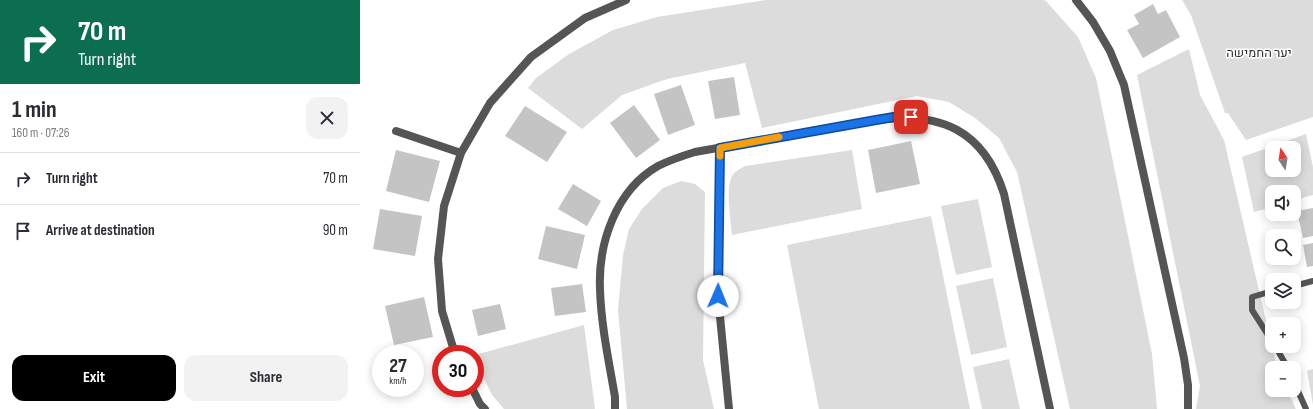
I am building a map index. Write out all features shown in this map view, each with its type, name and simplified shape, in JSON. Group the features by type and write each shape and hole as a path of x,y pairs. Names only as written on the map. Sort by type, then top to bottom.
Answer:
{"street":[{"path":"452,345 442,312 438,259 444,206 461,153 490,103 531,57 585,18 626,0"},
{"path":"1076,0 1093,22 1110,51 1124,85 1184,358 1188,385 1188,409"},
{"path":"614,409 615,397 601,311 600,266 610,225 618,207 628,192 642,178 657,167 675,158 695,152 894,117 928,119 950,127 970,139 982,150 991,162 1004,194 1050,409"},
{"path":"396,131 461,153"},
{"path":"720,148 718,296 729,409"},
{"path":"476,397 485,409"}],"lane":[{"path":"1301,284 1313,280"},
{"path":"1265,293 1252,297 1252,310 1265,330"},
{"path":"1301,397 1306,409"}],"green space":[{"path":"766,0 1046,1 1078,37 1096,78 1152,354 1157,409 1070,409 1017,172 999,138 975,118 949,102 917,96 762,128 745,63 667,79 622,95 582,129 528,88 536,78 569,54 613,30 657,17"},
{"name":"יער החמישה","path":"1182,0 1313,0 1313,117 1246,140 1228,113 1225,113 1191,15"},
{"path":"1189,49 1200,95 1224,140 1265,317 1265,353 1274,353 1275,361 1265,361 1265,397 1290,397 1296,409 1196,409 1200,386 1137,75"},
{"path":"1306,134 1313,167 1313,195 1301,198 1301,185 1265,185 1265,209 1254,212 1242,157 1265,149 1265,177 1301,177 1301,141 1287,141"},
{"path":"852,150 862,209 732,235 729,186 734,173 745,166"},
{"path":"681,181 695,184 705,192 703,360 714,409 627,409 618,310 623,255 629,229 642,209 663,188"},
{"path":"978,199 992,267 956,275 941,206"},
{"path":"931,216 970,409 819,409 787,245"},
{"path":"993,278 1007,347 971,355 956,286"},
{"path":"584,325 595,409 504,409 492,395 484,379 484,353"},
{"path":"1009,359 1020,409 982,409 973,367"},
{"path":"1313,369 1313,405 1307,371"}],"building":[{"path":"1153,4 1158,14 1166,10 1180,37 1143,58 1127,30 1139,24 1134,15"},
{"path":"734,77 740,115 715,119 708,81"},
{"path":"681,85 695,125 668,135 654,94"},
{"path":"634,105 660,140 636,158 610,123"},
{"path":"525,106 567,132 547,162 505,136"},
{"path":"911,141 920,184 876,193 868,150"},
{"path":"396,150 440,161 429,202 386,191"},
{"path":"573,184 601,201 587,226 558,209"},
{"path":"1313,208 1313,236 1303,238 1299,221 1301,221 1301,210"},
{"path":"380,209 422,216 415,256 373,249"},
{"path":"546,226 585,235 577,269 538,259"},
{"path":"1313,243 1313,266 1307,267 1303,245"},
{"path":"582,284 586,312 555,316 551,288"},
{"path":"424,297 433,337 394,345 385,306"},
{"path":"500,304 506,329 478,336 472,310"}],"slow traffic":[{"path":"720,156 720,148 779,137"}],"route":[{"path":"718,296 720,148 894,117 911,117"}]}
